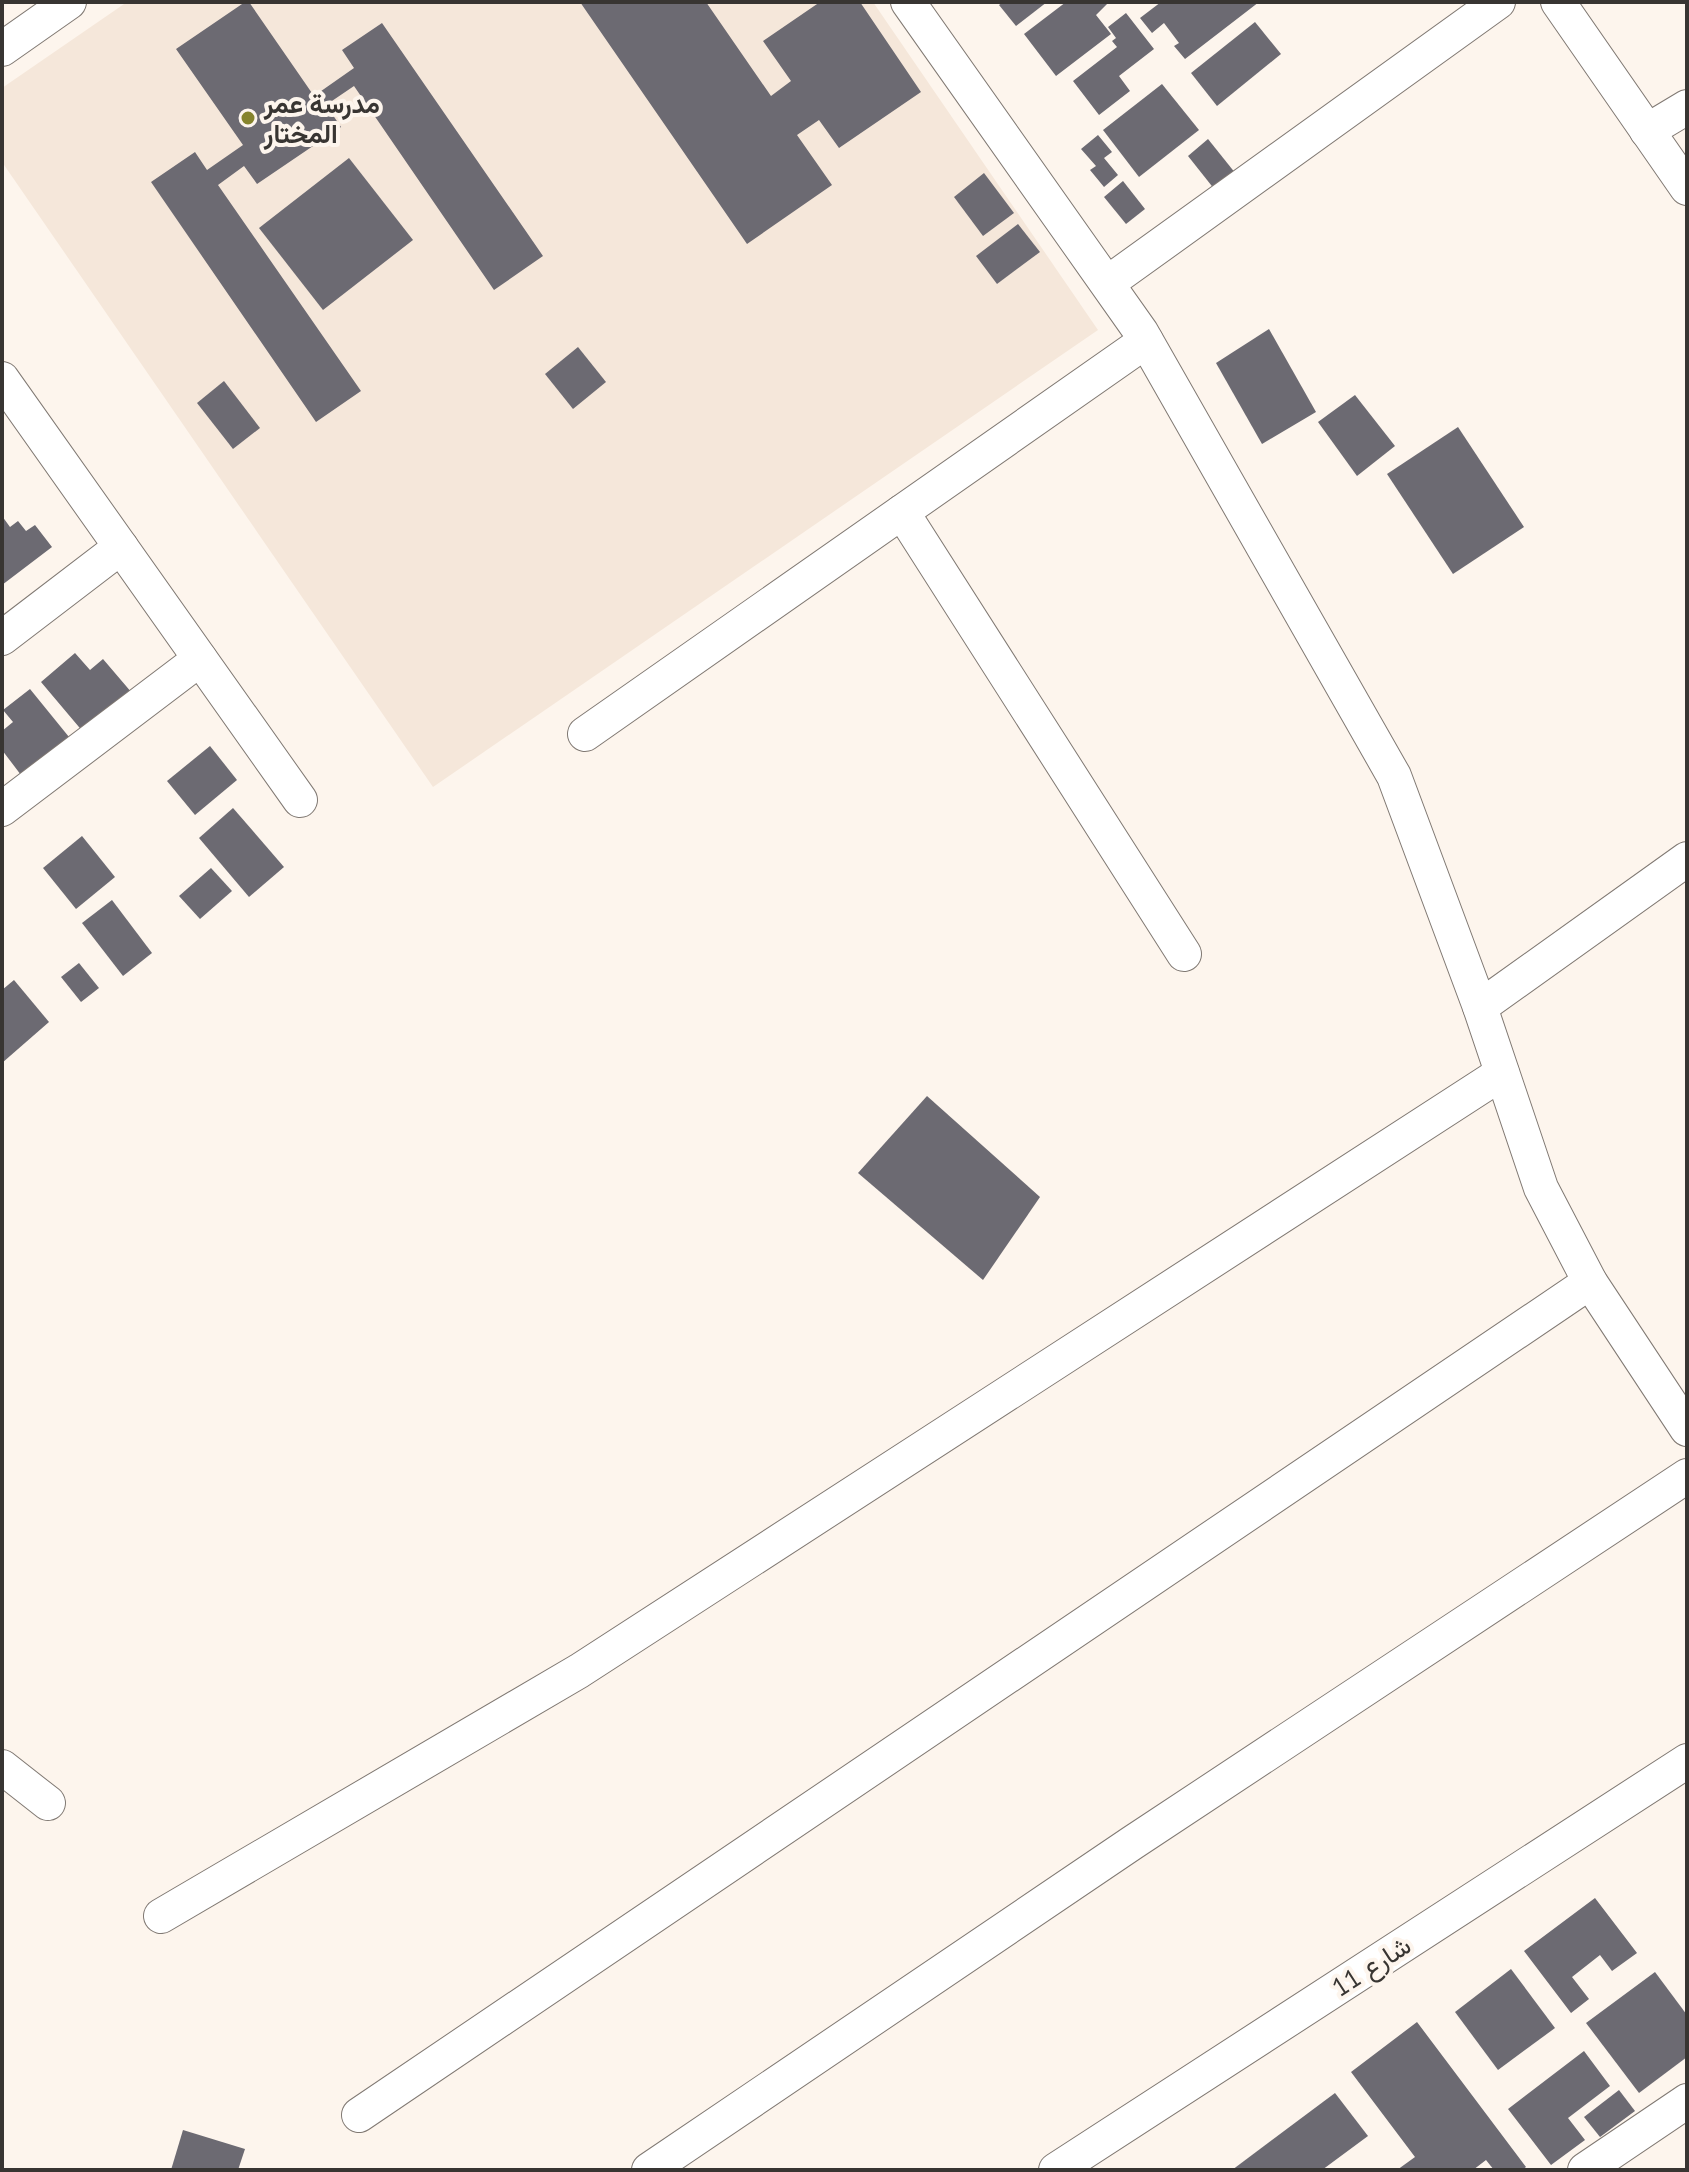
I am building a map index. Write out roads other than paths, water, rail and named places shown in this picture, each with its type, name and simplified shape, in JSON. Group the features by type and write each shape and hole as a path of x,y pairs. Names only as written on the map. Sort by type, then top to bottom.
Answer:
{"street":[{"path":"2,49 69,2"},
{"path":"908,2 1109,282 1146,341 1394,776 1480,1007 1541,1188 1590,1282 1687,1429"},
{"path":"1109,282 1498,2"},
{"path":"1558,2 1687,188"},
{"path":"1647,131 1687,107"},
{"path":"585,734 1146,341"},
{"path":"2,379 300,800"},
{"path":"902,512 1184,954"},
{"path":"2,638 121,547"},
{"path":"2,809 200,659"},
{"path":"1480,1007 1687,859"},
{"path":"161,1916 579,1671 1502,1073"},
{"path":"359,2115 1590,1282"},
{"path":"649,2170 1132,1843 1687,1476"},
{"name":"شارع 11","path":"1056,2170 1687,1761"},
{"path":"2,1767 48,1803"},
{"path":"1585,2170 1687,2101"}],"place":[{"name":"مدرسة عمر المختار","path":"248,118"}]}
